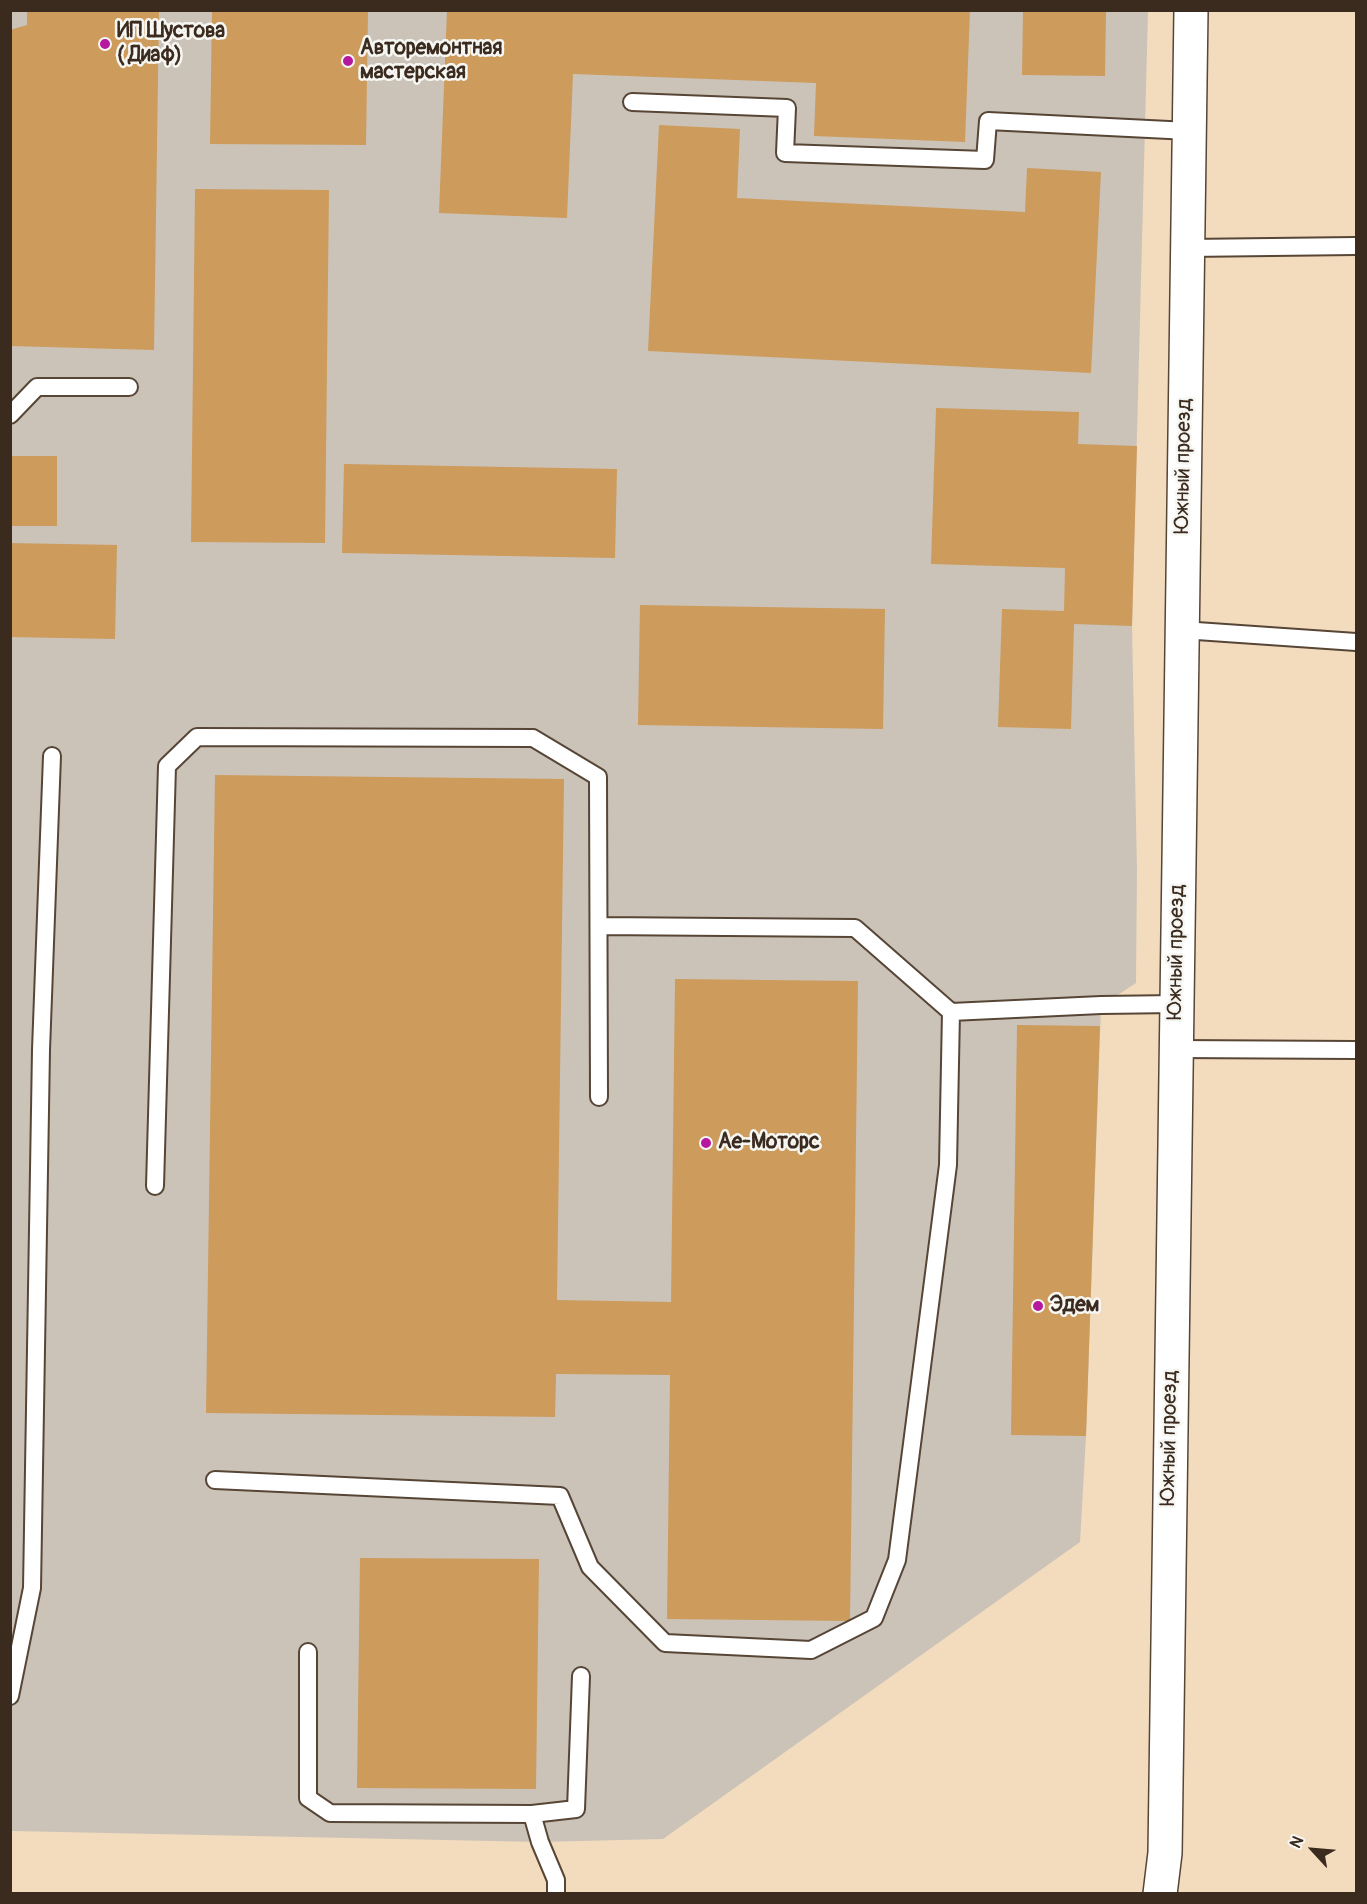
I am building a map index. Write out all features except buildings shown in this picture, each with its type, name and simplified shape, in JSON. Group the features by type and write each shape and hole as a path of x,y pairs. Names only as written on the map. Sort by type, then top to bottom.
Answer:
{"street":[{"name":"Южный проезд","path":"1161,1893 1165,1854 1191,10"}],"lane":[{"path":"632,102 787,108 785,153 985,160 988,121 1189,131"},
{"path":"1187,248 1356,246"},
{"path":"10,415 37,387 129,387"},
{"path":"1182,630 1356,642"},
{"path":"155,1186 167,766 197,737 532,738 597,777 599,1097"},
{"path":"10,1696 32,1588 41,1062 52,756"},
{"path":"599,926 855,928 951,1012 1176,1004"},
{"path":"215,1480 560,1496 591,1567 665,1643 811,1650 874,1618 897,1560 948,1165 951,1012"},
{"path":"1176,1049 1356,1050"},
{"path":"308,1652 308,1798 330,1813 532,1814 576,1809 581,1676"},
{"path":"532,1814 540,1842 556,1880 556,1893"}],"shaded area":[{"path":"11,11 1148,11 1132,626 1137,870 1136,983 1101,1006 1086,1436 1080,1542 663,1839 540,1842 11,1831"}],"place":[{"name":"ИП Шустова ( Диаф)","path":"105,44"},
{"name":"Авторемонтная мастерская","path":"348,61"},
{"name":"Ае-Моторс","path":"706,1143"},
{"name":"Эдем","path":"1038,1306"}]}
